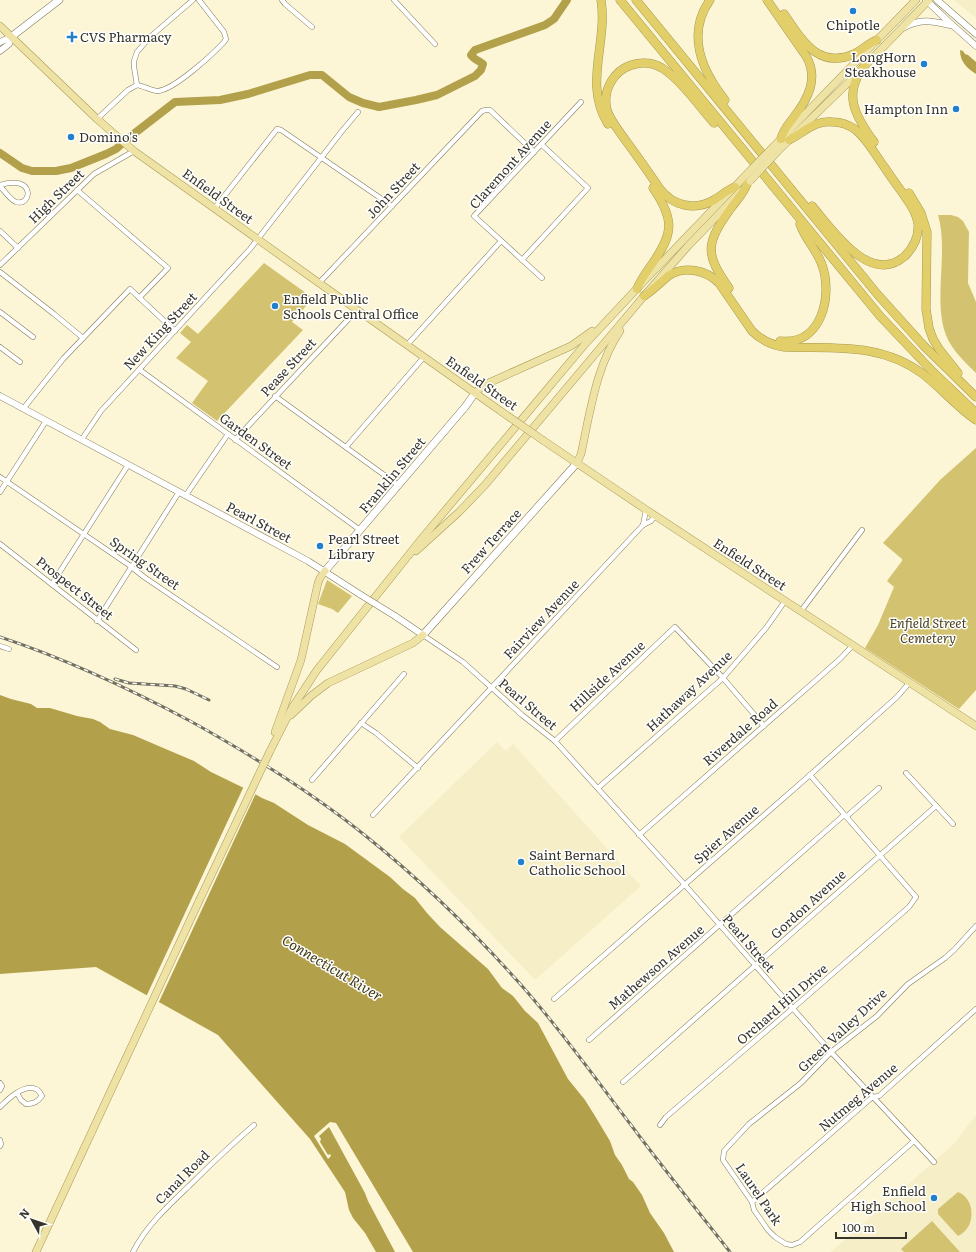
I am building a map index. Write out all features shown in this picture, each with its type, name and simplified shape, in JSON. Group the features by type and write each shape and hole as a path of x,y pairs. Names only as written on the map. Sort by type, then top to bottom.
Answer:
{"highway":[{"path":"601,0 602,23 596,85 600,107 609,126 662,201 669,219 669,230 665,243 657,257 640,280 637,289"},
{"path":"620,0 888,326 976,413"},
{"path":"636,0 886,305 934,356 976,397"},
{"path":"710,0 701,14 699,24 698,40 700,55 710,78 732,110 737,123"},
{"path":"767,0 806,56 812,73 810,91 801,108 784,130 785,140 812,126 824,122 842,123 856,130 870,147 914,211 918,223 918,229 914,243 906,255 894,262 879,264 866,261 849,248 800,192 787,184"},
{"path":"774,0 805,44 821,55 836,58 849,56 877,40"},
{"path":"733,138 721,130 670,74 656,65 639,63 628,66 616,75 608,89 606,105 611,119 660,189 668,197 683,205 699,206 712,201 735,186"},
{"path":"866,65 858,75 854,87 854,110 862,126 922,212 926,226 927,239 926,309 929,328 939,350 961,376 966,388"},
{"path":"747,180 742,195 724,218 715,234 712,248 712,259 720,276 756,327 766,336 778,341 797,340 810,332 820,319 825,302 826,284 823,266 816,250 802,229 799,218"},
{"path":"644,296 676,272 689,270 703,272 719,283 752,331 767,342 784,346 864,350 878,352 893,357 923,374 976,420"}],"main road":[{"path":"11,37 59,0"},
{"path":"785,140 916,0"},
{"path":"404,562 485,486 626,317 747,180 785,140 866,65 927,0"},
{"name":"Enfield Street","path":"0,26 97,119 134,151 257,240 502,412 646,510 976,726"},
{"path":"36,1252 271,749 304,688 326,657 423,537 606,322 735,186 747,180"},
{"path":"577,463 581,454 602,368 610,348 626,317"},
{"path":"475,393 484,385 576,344 606,322"},
{"name":"Franklin Street","path":"325,571 465,407 475,393"},
{"name":"Frew Terrace","path":"423,635 577,463"},
{"path":"271,749 274,734 301,660 318,583 325,571"},
{"path":"285,721 311,696 328,684 413,643 423,635"}],"street":[{"path":"137,85 134,67 137,52 150,37 193,0"},
{"path":"97,119 128,90 137,85 157,91 170,87 184,77 224,42 226,36 224,32 199,0"},
{"path":"282,0 312,27"},
{"path":"394,0 435,44"},
{"path":"927,0 976,46"},
{"path":"938,0 976,34"},
{"path":"900,30 908,25 926,20 952,25"},
{"path":"0,42 11,37"},
{"path":"0,51 9,44 11,37"},
{"name":"Claremont Avenue","path":"501,241 474,216 581,102"},
{"name":"John Street","path":"319,283 482,110 490,110 534,152"},
{"name":"New King Street","path":"82,439 101,410 140,370 257,240 320,158 358,112"},
{"path":"214,209 278,129 282,130 320,158 392,206"},
{"path":"522,260 588,188 542,144"},
{"name":"High Street","path":"0,265 77,190 100,170 134,151"},
{"path":"11,182 20,183 26,188 28,192 27,196 25,200 15,202 0,185 11,182"},
{"path":"77,190 168,268 139,298"},
{"path":"0,231 18,248"},
{"path":"407,345 501,241 542,278"},
{"path":"0,272 83,338"},
{"path":"23,409 54,370 130,289 175,331"},
{"name":"Pease Street","path":"235,440 357,310"},
{"path":"0,312 33,337"},
{"path":"0,347 20,362"},
{"path":"346,447 424,357"},
{"name":"Garden Street","path":"140,370 360,530"},
{"name":"Pearl Street","path":"0,396 325,571 463,662 522,715 555,741 685,885 792,1009 934,1162"},
{"path":"276,396 398,486"},
{"path":"0,492 46,421"},
{"path":"186,495 228,434"},
{"path":"52,584 128,465"},
{"name":"Spring Street","path":"0,477 277,667"},
{"path":"97,621 179,492"},
{"path":"643,525 646,510"},
{"name":"Fairview Avenue","path":"372,815 418,768 643,525 651,521 655,516"},
{"path":"801,611 862,530"},
{"name":"Prospect Street","path":"0,544 136,650"},
{"name":"Hathaway Avenue","path":"598,788 723,678 766,628 785,601"},
{"name":"Hillside Avenue","path":"555,741 675,627 723,678"},
{"name":"Riverdale Road","path":"639,835 841,658 853,645"},
{"path":"0,646 9,649"},
{"path":"312,780 404,674"},
{"path":"723,678 764,726"},
{"name":"Spier Avenue","path":"554,999 810,775 897,697 910,682"},
{"path":"362,723 418,768"},
{"path":"906,773 953,824"},
{"path":"810,775 879,856"},
{"name":"Mathewson Avenue","path":"589,1040 879,788"},
{"name":"Gordon Avenue","path":"623,1082 936,806"},
{"name":"Orchard Hill Drive","path":"660,1125 666,1117 909,906 916,897 879,856"},
{"name":"Green Valley Drive","path":"724,1151 749,1124 801,1083 831,1052 877,1016 908,984 962,943 976,926"},
{"name":"Nutmeg Avenue","path":"752,1202 873,1097 879,1096 976,1009"},
{"path":"0,1083 2,1086 0,1090"},
{"path":"0,1107 17,1093 25,1089 34,1088 38,1090 42,1096 37,1102 26,1104 21,1100 17,1093"},
{"name":"Canal Road","path":"133,1252 148,1229 166,1208 254,1125"},
{"path":"0,1140 2,1144 0,1146"},
{"name":"Laurel Park","path":"724,1151 723,1160 752,1202 754,1210 761,1221 775,1237 786,1244 792,1245 800,1242 914,1142"}],"shaded area":[{"path":"954,0 976,0 976,18"},
{"name":"Saint Bernard Catholic School","path":"497,742 506,751 513,744 641,886 535,980 399,837"},
{"name":"Enfield High School","path":"976,1115 976,1252 831,1252 954,1144"}],"green space":[{"path":"938,215 951,215 958,217 963,221 969,232 968,283 976,302 976,373 951,345 941,316 940,299 942,247"},
{"path":"264,263 313,298 292,322 303,330 217,421 192,403 208,381 176,358 191,342 180,333 187,325 198,334"},
{"name":"Enfield Street Cemetery","path":"976,448 976,690 959,709 865,648 878,625 894,587 887,581 902,561 902,559 883,543 940,480"},
{"path":"327,580 352,596 338,613 318,604"},
{"path":"958,1192 968,1201 972,1214 968,1227 958,1236 938,1214 938,1209"},
{"path":"932,1221 960,1252 904,1252 901,1249"}],"water":[{"path":"960,50 976,62 976,74 961,58"},
{"name":"Connecticut River","path":"0,695 31,704 37,708 50,708 93,719 110,729 133,735 194,761 211,772 274,803 308,825 345,844 390,877 415,898 440,927 488,969 502,988 513,996 525,1011 538,1023 568,1079 585,1100 595,1116 610,1141 615,1155 629,1179 633,1182 642,1195 650,1213 664,1233 674,1252 413,1252 336,1123 330,1122 314,1136 328,1159 331,1156 330,1154 328,1155 320,1142 321,1139 319,1136 329,1127 395,1252 376,1252 365,1233 353,1218 349,1210 345,1192 310,1139 218,1035 96,967 0,974"}],"pier":[{"path":"244,786 256,793 158,1004 146,997"}],"waterway":[{"path":"0,153 22,168 32,171 56,171 71,168 116,149 175,102 220,100 248,94 310,75 322,75 349,97 363,103 379,107 437,95 475,76 481,70 483,64 471,55 475,50 545,25 554,19 567,0"}],"railway":[{"path":"0,637 98,675 192,722 304,790 388,854 467,927 536,1003 730,1252"},
{"path":"115,679 129,683 175,686 186,689 209,700"}],"place":[{"name":"Chipotle","path":"853,11"},
{"name":"CVS Pharmacy","path":"72,37"},
{"name":"LongHorn Steakhouse","path":"924,64"},
{"name":"Hampton Inn","path":"956,109"},
{"name":"Domino's","path":"71,137"},
{"name":"Enfield Public Schools Central Office","path":"275,306"},
{"name":"Pearl Street Library","path":"320,546"},
{"name":"Saint Bernard Catholic School","path":"521,862"},
{"name":"Enfield High School","path":"934,1198"}]}
